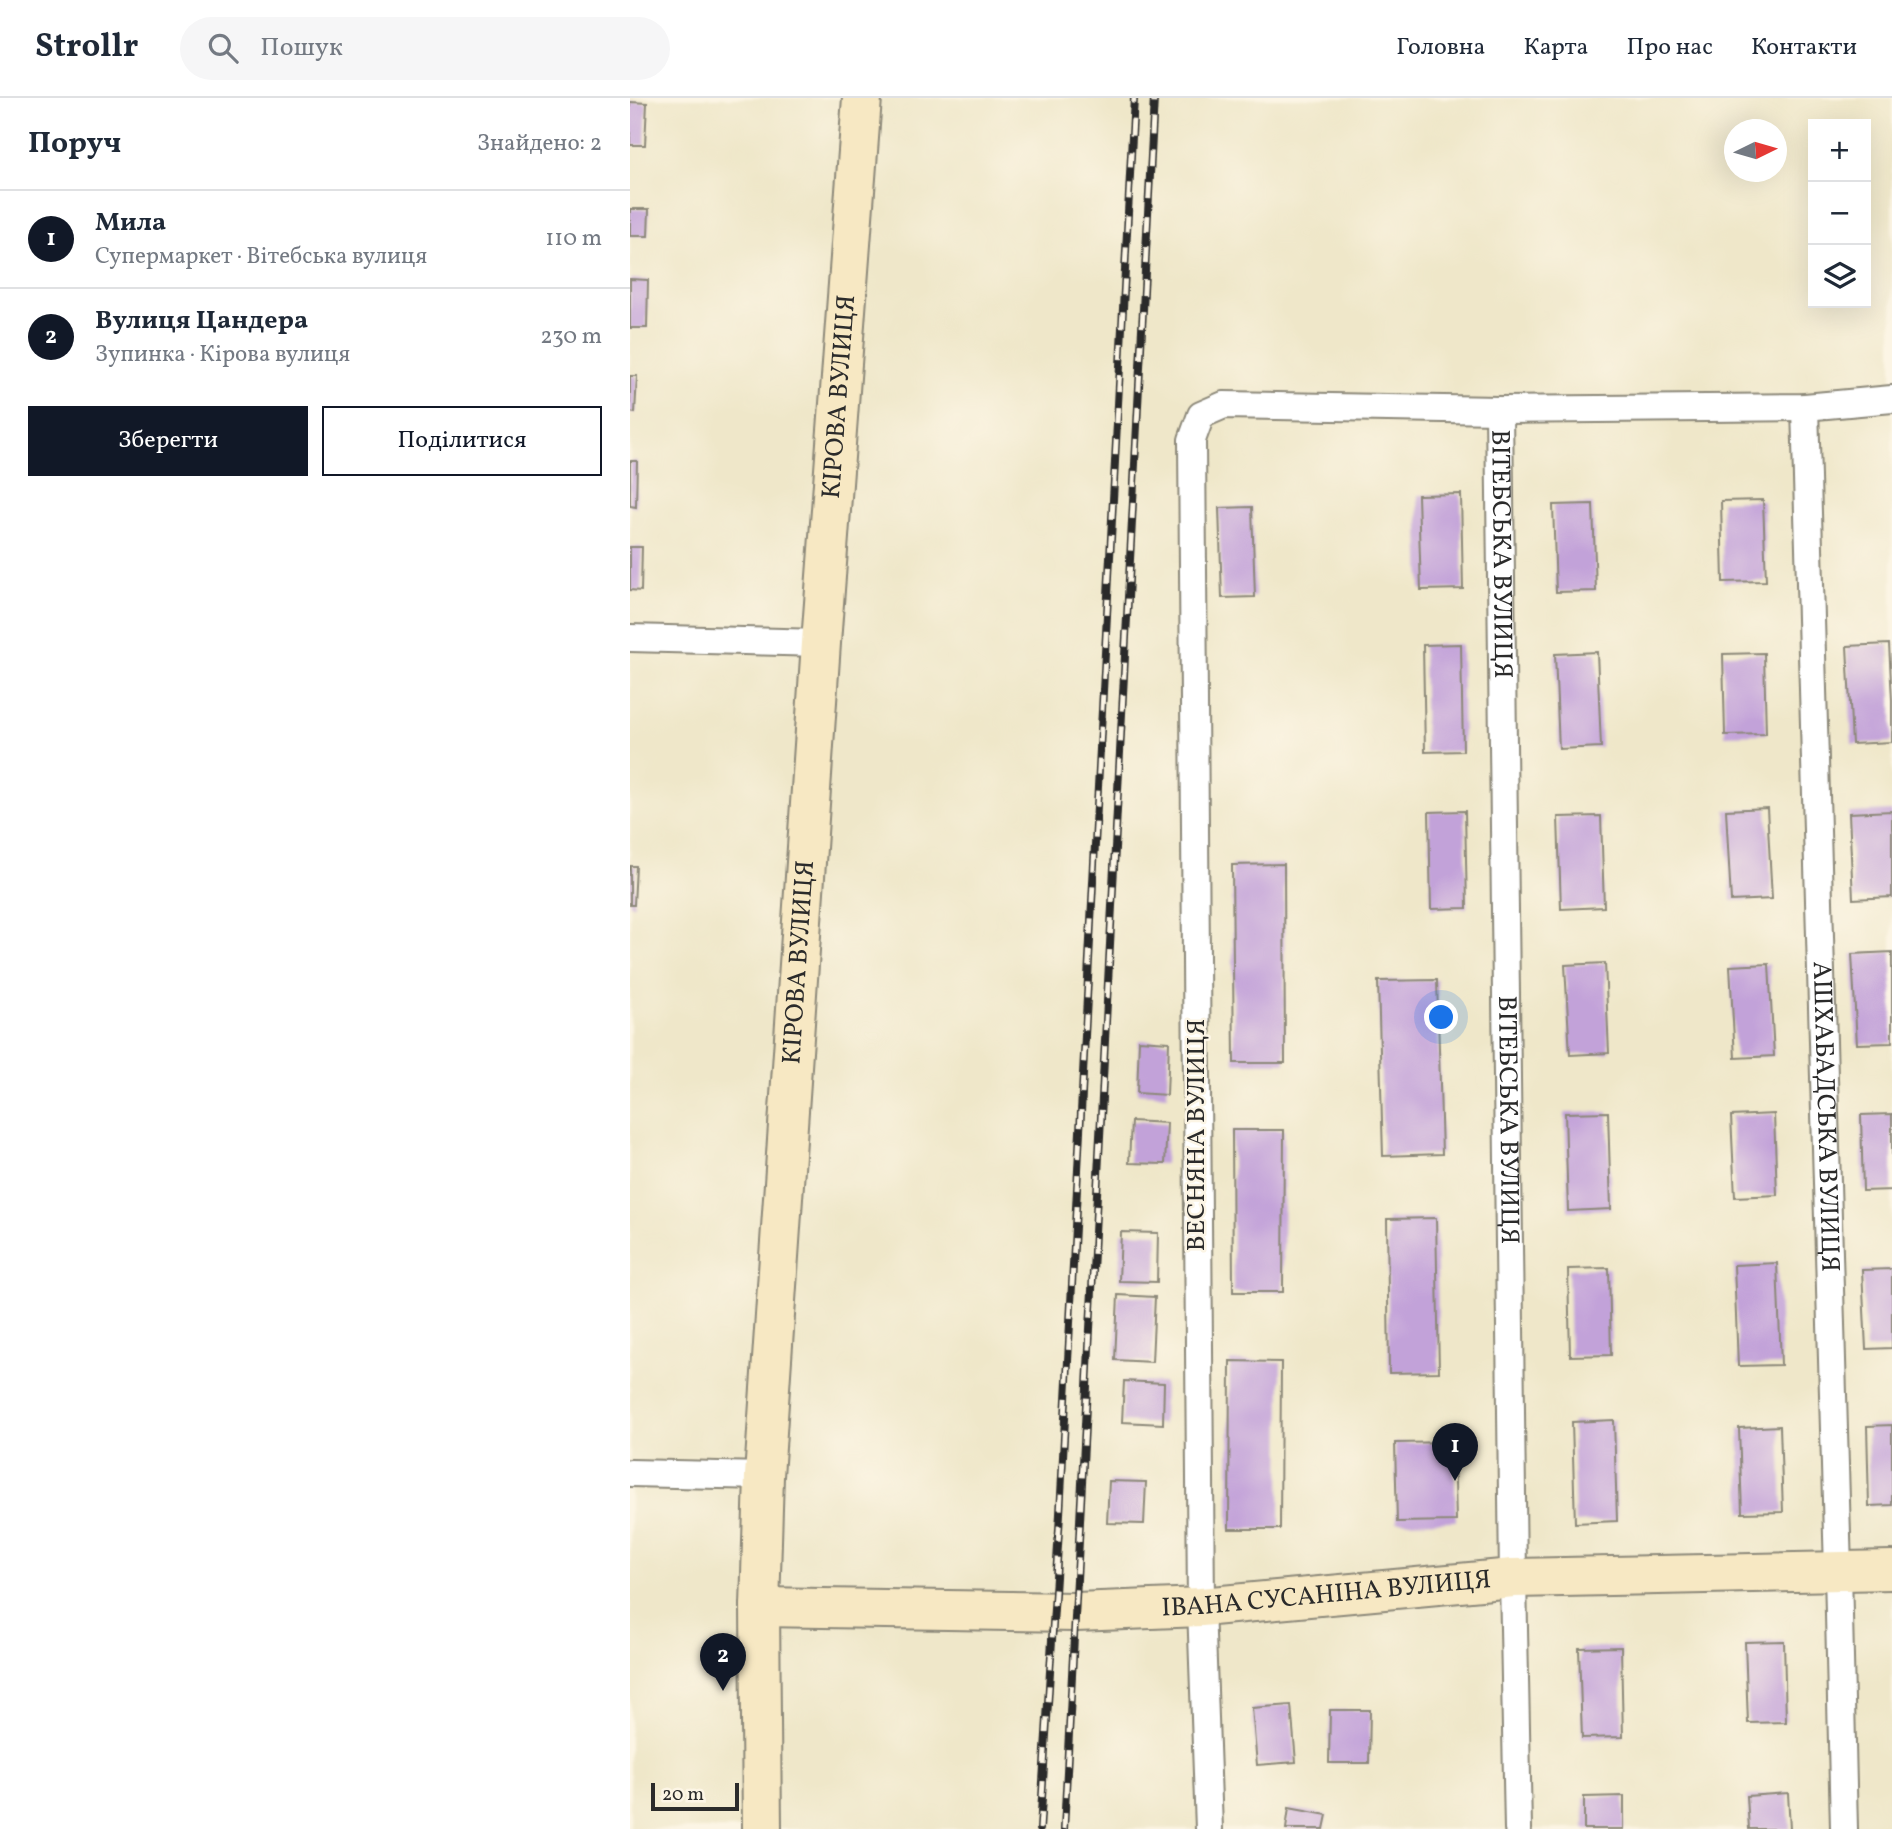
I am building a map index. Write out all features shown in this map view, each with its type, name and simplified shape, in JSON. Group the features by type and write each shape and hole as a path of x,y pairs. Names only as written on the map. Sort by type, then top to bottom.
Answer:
{"main road":[{"name":"КІРОВА ВУЛИЦЯ","path":"762,1829 760,1607 764,1476 821,643 862,98"},
{"name":"ІВАНА СУСАНІНА ВУЛИЦЯ","path":"760,1607 1054,1612 1201,1607 1513,1578 1892,1570"}],"street":[{"path":"1499,410 1805,407 1892,399"},
{"name":"ВЕСНЯНА ВУЛИЦЯ","path":"1209,1829 1201,1607 1192,440 1201,415 1224,405 1499,410"},
{"name":"АШХАБАДСЬКА ВУЛИЦЯ","path":"1805,407 1844,1829"},
{"name":"ВІТЕБСЬКА ВУЛИЦЯ","path":"1499,410 1518,1829"},
{"path":"630,638 821,643"},
{"path":"630,1473 764,1476"}],"building":[{"path":"630,102 647,103 645,145 630,145"},
{"path":"630,209 649,209 648,236 630,236"},
{"path":"630,279 648,280 647,328 630,328"},
{"path":"630,376 637,376 635,413 630,412"},
{"path":"630,461 637,461 636,507 630,506"},
{"path":"1461,494 1463,589 1421,590 1418,495"},
{"path":"1763,500 1766,581 1723,582 1721,501"},
{"path":"1593,504 1596,591 1556,592 1553,505"},
{"path":"1252,507 1255,597 1222,598 1219,508"},
{"path":"630,547 642,547 641,591 630,590"},
{"path":"1461,644 1463,751 1425,752 1423,645"},
{"path":"1889,644 1892,742 1852,744 1847,646"},
{"path":"1597,652 1601,747 1559,749 1555,654"},
{"path":"1764,653 1766,734 1725,735 1723,654"},
{"path":"1767,808 1772,899 1731,901 1726,810"},
{"path":"1465,811 1467,908 1431,909 1429,812"},
{"path":"1892,811 1892,897 1853,899 1849,813"},
{"path":"1601,816 1604,907 1561,909 1558,817"},
{"path":"1284,864 1285,1063 1234,1063 1232,865"},
{"path":"630,866 636,866 634,905 630,905"},
{"path":"1892,952 1892,1043 1857,1044 1852,954"},
{"path":"1605,963 1609,1053 1570,1055 1565,965"},
{"path":"1769,964 1774,1056 1735,1058 1730,966"},
{"path":"1437,980 1442,1154 1383,1156 1378,981"},
{"path":"1139,1040 1169,1042 1167,1095 1137,1093"},
{"path":"1608,1112 1611,1209 1568,1211 1565,1113"},
{"path":"1774,1114 1777,1195 1735,1197 1731,1116"},
{"path":"1892,1114 1892,1190 1863,1191 1861,1115"},
{"path":"1131,1121 1167,1123 1165,1164 1129,1163"},
{"path":"1232,1130 1284,1130 1283,1292 1233,1292"},
{"path":"1436,1218 1439,1372 1389,1373 1387,1219"},
{"path":"1121,1232 1158,1233 1157,1282 1119,1281"},
{"path":"1777,1263 1781,1365 1738,1366 1734,1265"},
{"path":"1609,1268 1611,1355 1570,1356 1568,1269"},
{"path":"1892,1269 1892,1348 1866,1349 1862,1270"},
{"path":"1118,1295 1155,1297 1152,1362 1115,1360"},
{"path":"1230,1361 1281,1362 1280,1529 1229,1529"},
{"path":"1124,1381 1164,1383 1163,1424 1122,1422"},
{"path":"1614,1420 1617,1521 1575,1523 1572,1422"},
{"path":"1892,1425 1892,1505 1869,1506 1867,1426"},
{"path":"1780,1426 1783,1512 1742,1513 1739,1428"},
{"path":"1454,1442 1456,1521 1397,1522 1395,1443"},
{"path":"1109,1481 1146,1482 1144,1524 1107,1523"},
{"path":"1784,1641 1786,1722 1748,1723 1745,1642"},
{"path":"1621,1647 1623,1737 1582,1738 1579,1648"},
{"path":"1291,1705 1296,1762 1257,1765 1252,1708"},
{"path":"1330,1710 1370,1710 1369,1763 1329,1763"},
{"path":"1788,1793 1790,1829 1749,1829 1747,1796"},
{"path":"1624,1796 1624,1829 1584,1829 1584,1797"},
{"path":"1289,1808 1327,1815 1324,1829 1286,1829"}],"railway":[{"path":"1040,1829 1060,1514 1134,98"},
{"path":"1064,1829 1154,98"}],"place":[{"name":"Мила","path":"1455,1481"},
{"name":"Вулиця Цандера","path":"723,1691"}]}
